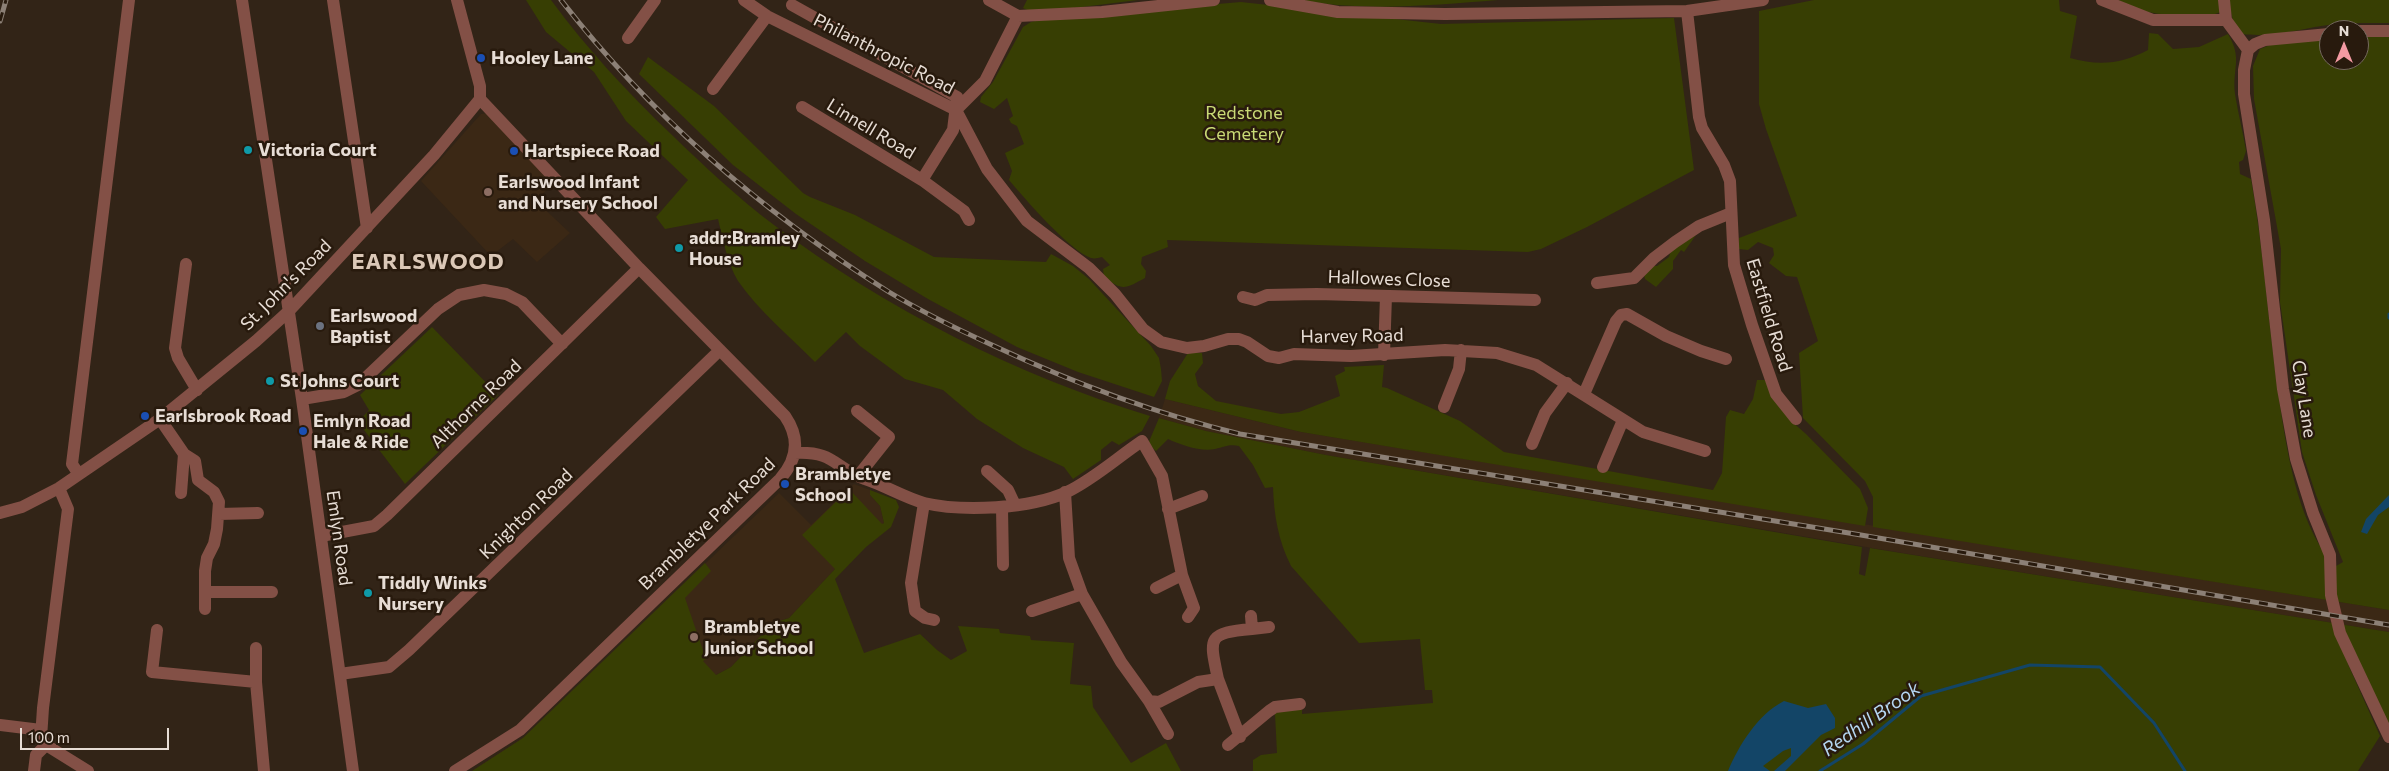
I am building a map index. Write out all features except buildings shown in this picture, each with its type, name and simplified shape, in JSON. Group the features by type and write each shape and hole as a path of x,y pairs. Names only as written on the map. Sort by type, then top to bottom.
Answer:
{"street":[{"path":"78,473 72,464 129,0"},
{"name":"Emlyn Road","path":"242,0 302,399 353,771"},
{"path":"333,0 367,228"},
{"path":"458,0 480,86 480,99"},
{"path":"628,38 655,0"},
{"name":"Philanthropic Road","path":"744,0 767,16 956,110 987,169 1027,221 1089,268 1115,294 1143,329"},
{"path":"989,0 1018,16 1102,12 1214,0"},
{"path":"1270,0 1338,12 1445,14 1687,11 1763,0"},
{"path":"2102,0 2154,20 2226,20"},
{"path":"2224,0 2226,20 2248,50 2255,44 2265,40 2319,35"},
{"path":"792,5 956,97 956,110"},
{"name":"Eastfield Road","path":"1687,11 1702,128 1724,165 1730,181 1734,265 1776,394 1796,418"},
{"path":"713,89 767,16"},
{"name":"Philanthropic Road","path":"956,110 986,81 1018,16"},
{"path":"2369,31 2389,31"},
{"name":"Clay Lane","path":"2248,50 2244,70 2246,110 2264,220 2283,389 2296,459 2313,513 2330,555 2331,595 2340,633 2389,737"},
{"name":"St. John's Road","path":"0,513 22,507 59,488 78,473 160,419 243,352 289,311 367,228 434,155 480,99"},
{"name":"Brambletye Park Road","path":"454,771 520,730 780,480 790,468 795,453 795,436 785,416 639,268 480,99"},
{"name":"Linnell Road","path":"802,107 922,180 964,211 969,220"},
{"name":"Linnell Road","path":"922,180 953,130 956,110"},
{"path":"1597,283 1634,278 1654,258 1675,242 1699,226 1731,213"},
{"path":"186,264 175,348 178,358 197,390"},
{"name":"Althorne Road","path":"321,536 374,526 639,268"},
{"path":"302,399 344,392 358,385 438,309 460,294 484,290 506,294 522,302 562,344"},
{"name":"Hallowes Close","path":"1243,297 1256,300 1267,295 1309,294 1534,300"},
{"path":"1384,355 1386,296"},
{"path":"1584,394 1616,321 1621,315 1627,314 1666,336 1726,359"},
{"name":"Harvey Road","path":"1143,329 1161,342 1187,348 1204,346 1228,339 1246,342 1268,356 1279,358 1294,354 1310,353 1352,356 1461,350 1496,354 1536,364 1643,432 1705,451"},
{"name":"Knighton Road","path":"340,674 389,667 409,650 720,350"},
{"path":"1444,407 1459,369 1461,350"},
{"path":"1532,444 1545,413 1567,383"},
{"path":"856,412 888,437 858,476"},
{"path":"160,419 184,454 195,462 198,480 214,492 219,502 214,544 207,558 205,609"},
{"path":"1604,467 1623,420"},
{"path":"795,453 824,455 837,461 858,476 924,503 1002,508 1065,492 1142,440 1162,476 1182,575 1194,608 1188,616"},
{"path":"181,493 184,454"},
{"path":"986,471 1008,490 1015,505"},
{"path":"59,488 68,509 41,738 46,744 88,771"},
{"path":"1065,492 1069,558 1082,594 1121,662 1149,701 1168,734"},
{"path":"1168,509 1202,496"},
{"path":"924,503 911,583 915,611 925,618 934,620"},
{"path":"1002,508 1003,565"},
{"path":"219,514 258,513"},
{"path":"1156,588 1182,575"},
{"path":"205,592 272,592"},
{"path":"1032,611 1082,594"},
{"path":"1240,737 1218,679 1212,642 1218,635 1251,622 1269,627"},
{"path":"157,630 152,672 256,682"},
{"path":"256,648 256,682 264,771"},
{"path":"1149,701 1159,702 1198,682 1218,679"},
{"path":"1228,745 1276,707 1300,704"},
{"path":"0,725 41,730"},
{"path":"34,771 36,755 46,744"}],"shaded area":[{"name":"Earlswood Infant and Nursery School","path":"488,113 554,182 536,201 570,233 537,262 513,239 491,256 421,181 481,114"},
{"path":"1165,399 1301,432 2389,610 2389,632 1878,549 1326,455 1206,431 1159,418"},
{"name":"Brambletye Junior School","path":"854,484 870,490 870,495 880,506 884,523 835,569 789,618 773,623 731,667 700,683 472,771 523,738 779,493 811,525"}],"green space":[{"path":"526,0 551,0 608,70 684,147 747,204 817,256 861,285 954,337 1050,381 1150,416 1142,431 1119,445 1112,441 1101,450 1101,460 1073,479 1064,467 1023,448 977,419 943,390 905,379 860,346 846,332 815,362 765,313 738,281 728,259 718,219 665,229 656,217 688,180 626,121 594,72 546,32"},
{"path":"1027,0 1138,0 1034,13 1023,8"},
{"path":"1300,0 1498,0 1374,7 1325,4"},
{"path":"1814,0 2059,0 2060,11 2077,16 2070,58 2101,63 2120,61 2148,50 2149,33 2158,34 2173,49 2199,47 2228,34 2235,50 2234,85 2246,151 2243,160 2239,162 2240,174 2251,179 2277,385 2294,481 2311,529 2322,549 2336,566 2343,562 2316,495 2302,452 2280,302 2281,249 2254,99 2253,66 2260,49 2280,41 2319,39 2319,70 2369,70 2369,35 2389,36 2389,610 1873,527 1873,497 1865,481 1803,418 1799,353 1818,341 1797,277 1786,276 1769,263 1774,255 1773,248 1758,242 1748,250 1739,249 1739,238 1797,216 1759,104 1759,11"},
{"path":"2118,0 2219,0 2222,11 2216,14 2196,16 2151,13 2134,8"},
{"path":"2228,0 2389,0 2389,23 2369,23 2369,20 2319,20 2319,26 2287,32 2252,35 2242,34 2234,25"},
{"name":"Redstone Cemetery","path":"1241,2 1441,24 1674,18 1694,170 1587,227 1541,249 1528,252 1167,240 1168,247 1142,257 1141,264 1146,271 1145,278 1129,286 1120,287 1104,277 1103,269 1110,265 1102,257 1091,258 1071,245 1025,199 1009,180 1012,171 1005,153 1024,144 1017,126 1011,123 1009,119 1013,116 1007,98 994,109 980,102 981,97 993,82 1023,27 1031,22 1043,19"},
{"path":"648,57 714,106 803,193 810,197 855,215 934,257 1046,262 1051,254 1073,266 1089,279 1151,346 1159,358 1162,381 1154,397 1078,372 1017,347 928,299 865,261 796,214 733,165 639,74"},
{"path":"1696,235 1684,252 1681,250 1673,261 1673,269 1656,287 1645,279 1644,275 1653,266 1657,266 1669,257 1671,250"},
{"path":"432,327 498,395 405,484 358,422 369,410 360,395"},
{"path":"1188,353 1202,353 1203,363 1195,374 1198,386 1216,401 1281,414 1299,412 1340,396 1335,376 1345,371 1344,367 1384,365 1382,387 1460,421 1504,452 1713,490 1722,473 1726,417 1730,410 1744,414 1753,399 1757,380 1765,380 1790,420 1860,489 1868,508 1865,526 1301,432 1165,399 1170,381"},
{"path":"1159,418 1206,431 1326,455 1862,547 1859,574 1865,576 1870,548 2389,632 2389,728 2347,662 2380,736 2358,771 1253,771 1253,760 1261,755 1277,753 1275,714 1279,711 1302,709 1302,714 1433,703 1432,690 1425,690 1420,639 1359,643 1291,566 1283,547 1278,527 1274,508 1273,487 1265,488 1253,465 1239,446 1204,450 1185,446 1168,439 1156,451 1148,444"},
{"path":"849,489 882,524 884,523 880,506 870,495 870,490 896,500 899,507 891,527 866,547 835,579 864,653 920,634 951,660 967,651 958,626 999,629 1000,633 1030,636 1031,640 1074,643 1070,684 1091,686 1093,707 1131,763 1166,743 1181,771 472,771 523,738 705,563 711,571 685,598 706,659 703,661 716,675 731,667 773,623 789,618 835,569 802,535"}],"water":[{"path":"2389,495 2389,507 2378,515 2367,534 2361,532 2366,519"},
{"path":"1784,701 1808,708 1826,704 1835,718 1835,728 1821,735 1785,771 1774,771 1791,756 1791,748 1783,751 1763,766 1770,771 1728,771 1750,731 1766,714"}],"waterway":[{"name":"Redhill Brook","path":"1820,771 1863,744 1921,696 2030,665 2100,667 2154,723 2185,771"}],"railway":[{"path":"0,21 6,0"},
{"path":"561,0 596,43 672,123 754,196 843,262 901,299 966,333 1053,372 1145,407 1240,434 1855,534 2389,625"}],"place":[{"name":"Hooley Lane","path":"481,58"},
{"name":"Victoria Court","path":"248,150"},
{"name":"Hartspiece Road","path":"514,151"},
{"name":"Earlswood Infant and Nursery School","path":"488,192"},
{"name":"addr:Bramley House","path":"679,248"},
{"name":"Earlswood Baptist","path":"320,326"},
{"name":"St Johns Court","path":"270,381"},
{"name":"Earlsbrook Road","path":"145,416"},
{"name":"Emlyn Road Hale & Ride","path":"303,431"},
{"name":"Brambletye School","path":"785,484"},
{"name":"Tiddly Winks Nursery","path":"368,593"},
{"name":"Brambletye Junior School","path":"694,637"}],"district":[{"name":"EARLSWOOD","path":"428,262"}]}
